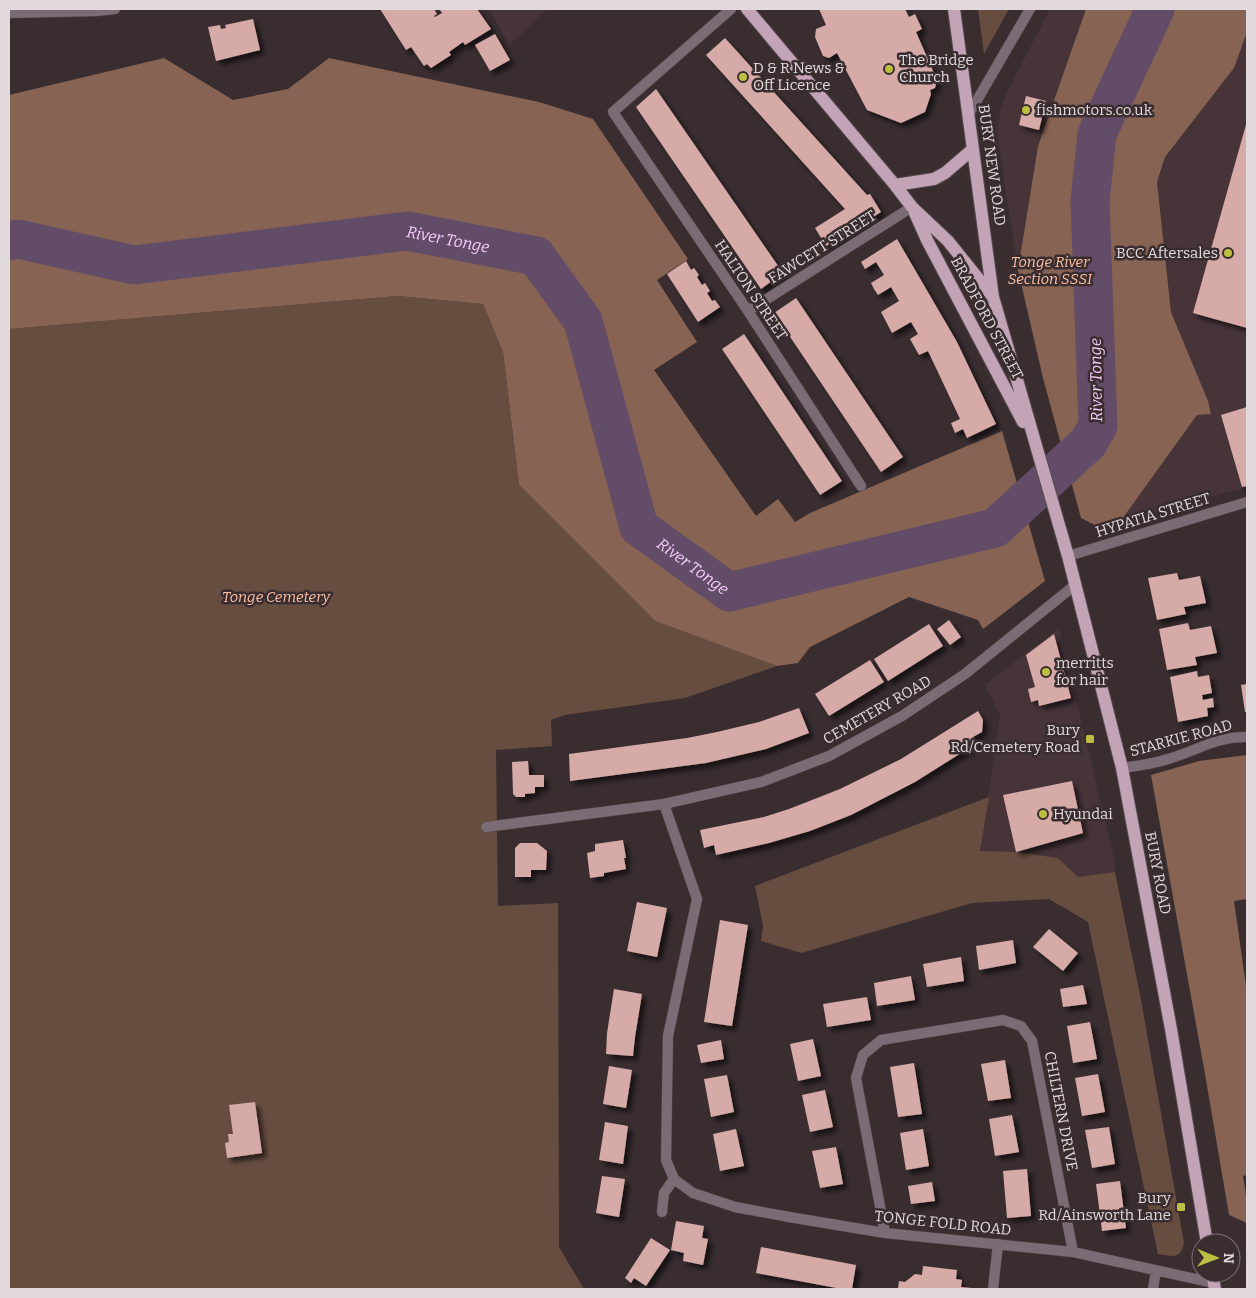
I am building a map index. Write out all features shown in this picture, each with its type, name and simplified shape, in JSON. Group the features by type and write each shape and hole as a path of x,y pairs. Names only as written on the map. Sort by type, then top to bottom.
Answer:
{"main road":[{"name":"BRADFORD STREET","path":"747,9 895,185 912,208 948,241 993,296"},
{"name":"BURY NEW ROAD","path":"954,9 993,296 1035,444"},
{"path":"895,185 934,179 945,174 973,149"},
{"name":"BRADFORD STREET","path":"912,208 1035,444"},
{"name":"BURY ROAD","path":"1035,444 1068,556 1122,768 1171,1029 1205,1233"}],"street":[{"path":"9,13 115,9"},
{"name":"HALTON STREET","path":"731,9 613,112 748,311 861,486"},
{"path":"969,114 1030,9"},
{"name":"FAWCETT STREET","path":"748,311 912,208"},
{"name":"HYPATIA STREET","path":"1068,556 1247,502"},
{"name":"CEMETERY ROAD","path":"486,827 664,804 761,782 829,756 902,716 964,674 1075,585"},
{"name":"STARKIE ROAD","path":"1122,768 1169,759 1232,737 1247,737"},
{"path":"662,1212 664,1193 674,1179 666,1160 668,1036 697,899 664,804"},
{"name":"CHILTERN DRIVE","path":"885,1233 856,1078 863,1055 881,1040 1003,1020 1021,1026 1032,1041 1073,1252"},
{"name":"TONGE FOLD ROAD","path":"674,1179 694,1193 735,1207 885,1233 1073,1252 1191,1277"},
{"path":"993,1289 998,1244"},
{"path":"1153,1289 1156,1270"}],"shaded area":[{"path":"489,9 548,9 509,45"},
{"path":"1050,9 1086,9 1038,146 1018,270 998,140 998,123 1007,92"},
{"path":"1247,32 1247,487 1120,522 1197,415 1211,414 1208,401 1171,312 1157,182 1165,157 1234,68"},
{"path":"1059,628 1115,862 1115,872 1078,877 1058,858 980,851 1000,715 985,685"}],"green space":[{"path":"978,9 1009,9 984,54"},
{"name":"Tonge River Section SSSI","path":"1086,9 1247,9 1247,32 1234,68 1165,157 1157,182 1171,312 1208,401 1211,414 1197,415 1120,522 1099,527 1081,518 1043,378 1018,270 1038,146"},
{"path":"164,58 233,100 288,89 329,58 539,102 593,119 688,259 657,280 697,342 654,370 756,516 778,499 795,522 810,513 1002,431 1045,581 983,629 978,620 909,597 810,647 798,663 777,666 655,621 519,485 503,352 483,304 398,296 9,329 9,95"},
{"name":"Tonge Cemetery","path":"398,296 483,304 503,352 519,485 655,621 777,666 685,698 565,715 551,720 552,746 496,750 498,906 558,903 559,1247 584,1289 9,1289 9,329"},
{"path":"1247,755 1247,899 1234,901 1247,993 1247,1175 1243,1176 1247,1202 1247,1223 1229,1215 1151,775 1199,761"},
{"path":"989,797 980,851 1016,852 1058,858 1078,877 1115,872 1141,1000 1184,1243 1181,1252 1175,1256 1158,1254 1088,922 1049,899 972,903 801,953 761,941 763,925 755,886"}],"building":[{"path":"380,9 434,9 437,14 435,17 442,13 441,9 477,9 491,29 465,45 463,42 449,52 451,55 431,68 427,64 424,66 411,47 406,50"},
{"name":"The Bridge Church","path":"819,9 905,9 909,17 915,14 922,29 916,32 937,80 935,88 930,90 931,94 925,112 901,123 867,110 837,53 829,58 823,56 815,37 816,29 826,25"},
{"path":"253,19 260,50 216,61 208,27 220,25 221,29 226,28 225,25"},
{"path":"495,34 510,60 490,71 475,45"},
{"path":"725,38 867,195 870,194 881,212 826,246 815,228 845,209 706,55"},
{"path":"656,89 783,273 761,289 636,107"},
{"path":"1026,96 1046,101 1039,130 1019,125"},
{"name":"BCC Aftersales","path":"1247,121 1247,328 1193,313"},
{"path":"897,239 957,342 996,424 967,438 963,429 955,433 951,423 960,419 928,351 919,355 910,339 918,334 911,322 892,333 881,312 899,301 891,287 878,295 874,289 871,283 884,275 876,262 865,269 861,262"},
{"path":"686,261 691,270 694,268 699,275 697,277 702,285 705,283 710,291 707,293 712,301 715,300 720,307 698,322 667,274"},
{"path":"796,298 903,457 881,472 774,313"},
{"path":"744,334 842,481 820,495 722,349"},
{"path":"1247,407 1247,486 1242,487 1221,415"},
{"path":"1177,573 1179,580 1200,576 1206,603 1184,607 1186,614 1157,620 1148,578"},
{"path":"949,620 961,637 950,645 937,629"},
{"path":"1188,623 1190,630 1211,626 1217,653 1195,657 1197,665 1167,670 1159,629"},
{"path":"929,624 943,646 888,681 874,659"},
{"path":"1054,634 1071,698 1039,706 1038,700 1031,702 1028,689 1035,687 1026,655"},
{"path":"870,660 884,682 829,716 815,694"},
{"path":"1197,671 1198,677 1209,675 1212,693 1202,695 1203,700 1213,698 1214,707 1207,708 1208,716 1178,722 1170,677"},
{"path":"1247,684 1247,712 1245,712 1241,685"},
{"path":"799,708 809,733 766,749 706,763 570,781 569,754 687,738 717,732 759,722"},
{"path":"978,711 983,720 982,732 973,737 977,743 915,782 851,815 810,831 716,855 714,845 704,848 700,830 764,817 840,789 901,759"},
{"path":"528,761 529,775 544,775 544,787 535,787 535,793 525,794 525,797 516,797 513,794 512,762"},
{"name":"Hyundai","path":"1072,781 1083,833 1016,852 1003,795"},
{"path":"623,840 626,869 590,878 587,853 595,851 595,844"},
{"path":"520,843 537,843 547,851 546,870 531,870 531,877 515,877 515,848"},
{"path":"637,902 667,908 657,957 627,951"},
{"path":"720,920 748,925 732,1026 704,1022"},
{"path":"1049,929 1078,953 1063,971 1033,947"},
{"path":"1013,940 1016,963 979,970 976,946"},
{"path":"961,957 964,981 927,987 923,964"},
{"path":"911,976 915,1000 877,1006 874,983"},
{"path":"1083,985 1087,1004 1063,1007 1060,989"},
{"path":"614,989 642,994 633,1056 606,1054 607,1033"},
{"path":"867,997 871,1020 827,1027 823,1004"},
{"path":"1090,1022 1097,1059 1073,1063 1067,1026"},
{"path":"813,1039 821,1076 798,1081 790,1044"},
{"path":"721,1040 724,1059 701,1063 697,1045"},
{"path":"1005,1060 1011,1098 988,1101 981,1064"},
{"path":"914,1063 922,1114 898,1117 890,1067"},
{"path":"609,1066 632,1070 626,1108 603,1104"},
{"path":"1098,1074 1105,1112 1082,1116 1075,1078"},
{"path":"727,1075 734,1112 711,1117 704,1079"},
{"path":"825,1090 833,1127 810,1132 802,1095"},
{"path":"255,1102 262,1153 227,1158 225,1143 229,1142 228,1134 233,1134 229,1105"},
{"path":"1012,1115 1019,1152 995,1156 989,1119"},
{"path":"605,1122 628,1126 623,1164 599,1160"},
{"path":"1109,1127 1115,1164 1092,1168 1085,1130"},
{"path":"736,1129 744,1166 720,1171 713,1134"},
{"path":"923,1129 929,1166 906,1170 900,1133"},
{"path":"836,1147 843,1184 820,1188 812,1151"},
{"path":"1027,1169 1031,1216 1007,1218 1003,1171"},
{"path":"602,1176 625,1179 619,1217 596,1213"},
{"path":"1120,1181 1126,1228 1102,1231 1096,1184"},
{"path":"932,1182 935,1201 911,1204 908,1186"},
{"path":"676,1221 704,1226 702,1238 708,1239 703,1265 683,1261 684,1253 671,1250"},
{"path":"651,1238 670,1250 646,1286 634,1278 631,1283 625,1278"},
{"path":"761,1247 856,1265 852,1289 842,1289 756,1273"},
{"path":"923,1266 957,1270 956,1279 962,1280 961,1287 972,1289 898,1289 899,1281 905,1282 915,1274 922,1275"}],"waterway":[{"name":"River Tonge","path":"9,241 18,239 134,265 407,231 536,256 583,321 639,527 729,592 995,528 1088,443 1098,426 1090,201 1097,134 1155,9"}],"place":[{"name":"The Bridge Church","path":"889,69"},
{"name":"D & R News & Off Licence","path":"743,77"},
{"name":"fishmotors.co.uk","path":"1026,110"},
{"name":"BCC Aftersales","path":"1228,253"},
{"name":"merritts for hair","path":"1046,672"},
{"name":"Bury Rd/Cemetery Road","path":"1090,739"},
{"name":"Hyundai","path":"1043,814"},
{"name":"Bury Rd/Ainsworth Lane","path":"1181,1207"}]}
